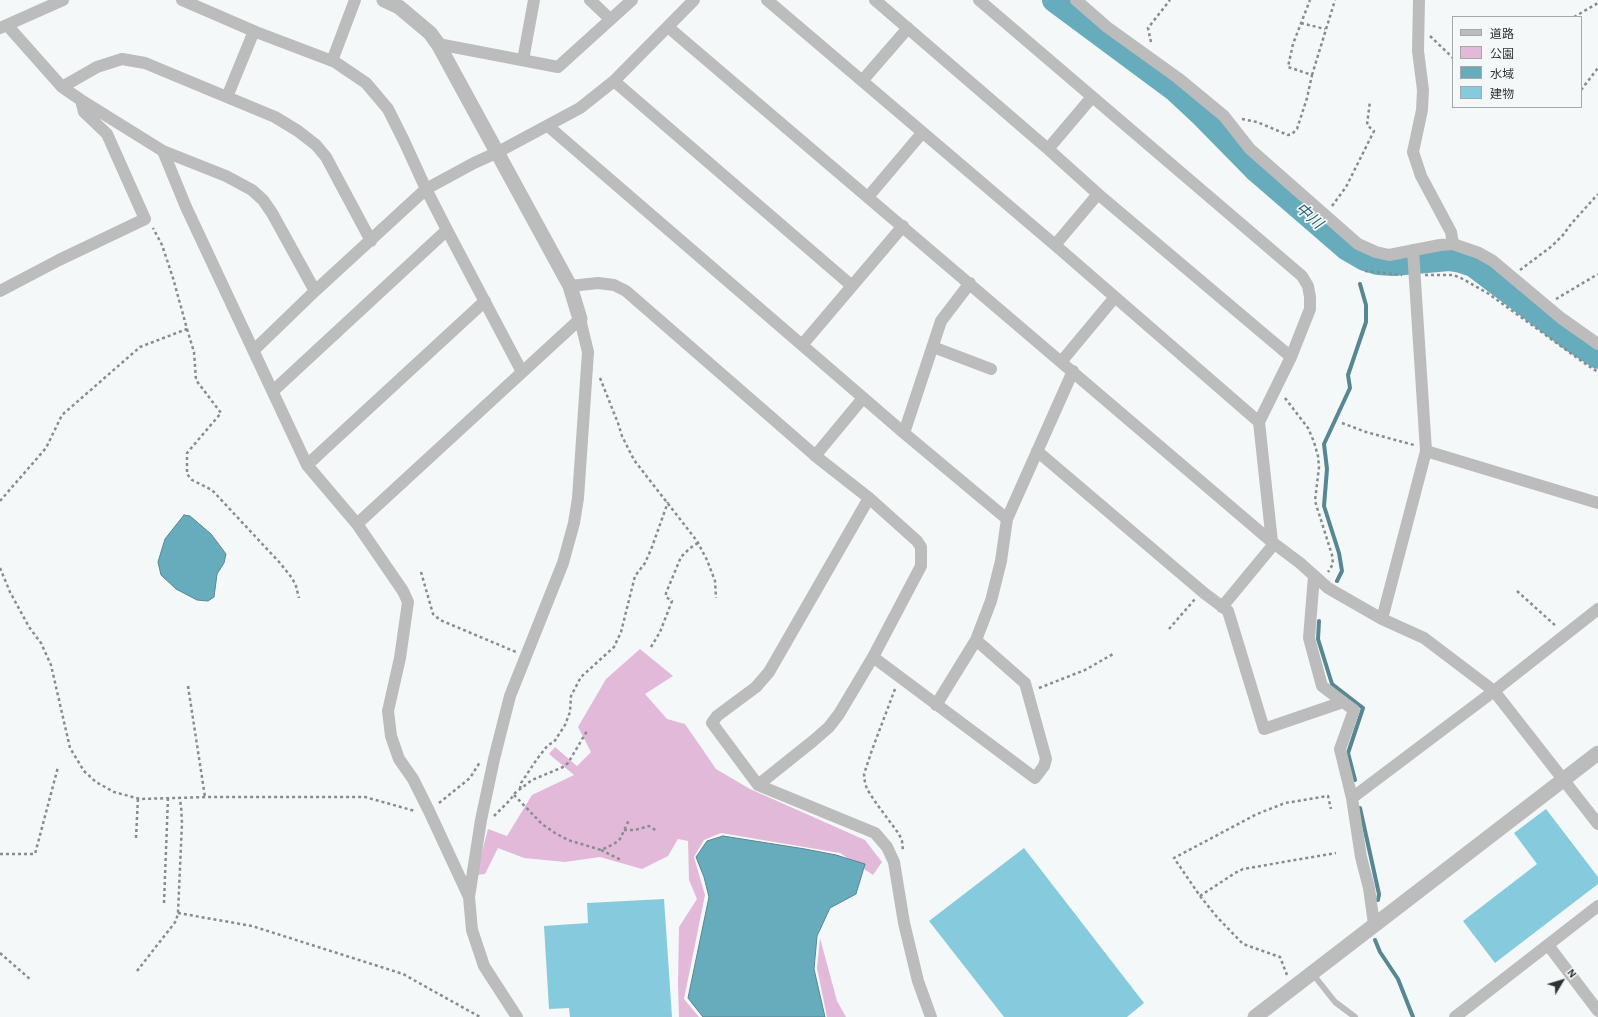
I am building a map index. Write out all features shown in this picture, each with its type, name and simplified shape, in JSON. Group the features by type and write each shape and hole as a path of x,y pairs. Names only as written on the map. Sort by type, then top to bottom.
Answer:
{"street":[{"path":"63,0 3,26 62,87 81,100 162,151 226,176 252,190 264,200 315,291"},
{"path":"182,0 254,31 332,61 366,83 388,110 426,189 522,372"},
{"path":"332,61 355,0"},
{"path":"384,0 399,7 430,33 438,44 570,286 588,352 578,498 574,523 563,563 510,696 495,755 482,817 469,897 472,930 484,966 517,1017"},
{"path":"523,60 534,0"},
{"path":"590,0 610,19"},
{"path":"438,44 558,67 632,0"},
{"path":"254,350 315,291 426,189 580,108 614,81 694,0"},
{"path":"767,0 1055,245 1259,422"},
{"path":"875,0 1098,194 1291,357"},
{"path":"979,0 1302,276 1308,286 1310,309 1291,357 1259,422 1273,543 1222,607"},
{"path":"1076,0 1107,27 1178,78 1224,116 1250,149 1358,244 1376,252 1389,255 1440,245 1453,244 1480,253 1494,261 1547,306 1598,344"},
{"path":"1419,0 1418,50 1423,90 1422,110 1413,152 1421,176 1451,232 1453,244"},
{"path":"668,27 970,283 1060,362 1073,371 1273,543 1328,588 1382,620 1424,638 1494,691 1598,824"},
{"path":"862,81 908,28"},
{"path":"227,97 254,31"},
{"path":"62,87 97,67 122,59 145,63 275,117 298,131 316,145 326,157 371,241"},
{"path":"614,81 852,286"},
{"path":"1048,149 1092,97"},
{"path":"0,291 59,260 145,219 107,134 84,112 81,100"},
{"path":"548,126 863,398 1007,519"},
{"path":"868,197 922,133"},
{"path":"162,151 189,214 307,465 357,524 403,591 408,602 400,658 388,711 391,736 399,759 413,779 469,897"},
{"path":"1055,245 1098,194"},
{"path":"802,345 903,226"},
{"path":"273,391 447,230"},
{"path":"1382,620 1426,448 1413,250"},
{"path":"570,286 598,283 614,285 626,291 815,456 868,498 917,541 921,547 921,566 873,657 839,714 829,728 758,785"},
{"path":"904,433 941,321 970,283"},
{"path":"1060,362 1115,297"},
{"path":"307,465 484,301"},
{"path":"357,524 580,319"},
{"path":"933,347 991,369"},
{"path":"936,705 976,640 991,601 1001,561 1007,519 1073,371"},
{"path":"815,456 863,398"},
{"path":"1426,448 1598,503"},
{"path":"1037,451 1202,591 1228,611 1264,729 1342,702"},
{"path":"868,498 769,672 756,687 717,716 712,723 758,785 875,833 887,847 894,862 904,923 918,981 931,1017"},
{"path":"1317,579 1309,638 1322,686 1354,710 1340,749 1352,798 1369,888 1374,924"},
{"path":"1352,798 1494,691 1598,609"},
{"path":"873,657 1035,778 1044,766 1046,759 1025,683 976,640"},
{"path":"1256,1017 1374,924 1598,753"},
{"path":"1455,1017 1598,906"},
{"path":"1548,945 1598,1011"}],"lane":[{"path":"1312,973 1335,1002 1355,1017"}],"path":[{"path":"1151,42 1148,28 1170,0"},
{"path":"1310,0 1293,44 1288,67 1312,75"},
{"path":"1237,119 1245,118 1288,135 1292,134 1297,129 1307,98 1325,29 1335,0"},
{"path":"1576,16 1598,3"},
{"path":"1301,23 1325,29"},
{"path":"1418,25 1452,57"},
{"path":"1582,89 1598,68"},
{"path":"1325,216 1346,187 1374,131 1367,125 1370,101"},
{"path":"1514,278 1526,264 1552,246 1563,235 1598,194"},
{"path":"145,219 149,221 162,245 184,312 187,329 194,352 196,380 221,413 187,453 188,474 192,480 212,490 280,563 292,578 299,598"},
{"path":"1365,272 1393,275 1414,272 1453,275 1461,278 1489,294 1586,365 1598,372"},
{"path":"1547,306 1598,274"},
{"path":"0,501 46,448 57,424 66,411 140,347 187,329"},
{"path":"586,369 592,370 599,376 622,436 634,460 668,502 698,543 707,560 715,581 716,598"},
{"path":"1275,390 1282,394 1308,428 1318,456 1319,467 1315,501 1328,541 1333,564 1317,579"},
{"path":"1342,423 1366,432 1426,448"},
{"path":"520,789 521,783 537,759 548,744 554,742 565,725 570,712 571,696 581,677 614,647 621,632 635,576 645,564 668,502"},
{"path":"651,647 660,632 671,605 672,601 666,596 666,594 681,557 690,548 698,543"},
{"path":"0,568 10,592 29,627 41,643 51,665 70,748 75,758 84,771 96,782 114,792 138,798 365,797 412,811 424,813 429,811 467,781 486,754 495,755"},
{"path":"421,572 433,614 440,620 526,657"},
{"path":"1169,629 1202,591"},
{"path":"1517,591 1565,635"},
{"path":"1028,693 1085,670 1113,654"},
{"path":"894,862 901,859 903,849 902,841 867,790 864,774 900,677"},
{"path":"188,686 205,797"},
{"path":"482,817 491,818 496,815 514,794 532,780 563,767 568,763 587,732"},
{"path":"0,854 35,854 58,767"},
{"path":"514,794 542,824 555,833 568,840 601,850 621,860"},
{"path":"1292,989 1280,957 1243,944 1217,917 1200,896 1174,858 1257,814 1286,803 1328,796 1332,809"},
{"path":"136,838 138,798"},
{"path":"164,903 168,798"},
{"path":"137,971 176,921 178,913 182,823 179,798"},
{"path":"601,850 614,844 620,839 629,820"},
{"path":"624,830 635,830 649,826 657,832"},
{"path":"1200,896 1243,869 1336,853"},
{"path":"178,913 252,926 403,974 480,1017"},
{"path":"0,953 30,980"}],"green space":[{"path":"640,649 673,676 645,694 667,719 685,724 716,769 750,789 865,840 882,862 873,875 840,853 721,833 704,840 694,857 705,895 684,999 699,1017 679,1017 679,927 697,899 689,880 688,841 678,839 668,856 642,869 600,857 565,862 524,858 498,848 485,874 476,875 488,829 507,836 532,795 574,775 549,754 555,747 577,766 591,752 578,727 606,679"},
{"path":"820,938 837,1001 846,1017 827,1017 817,968"}],"water":[{"path":"184,515 190,516 211,534 226,554 224,563 217,574 214,597 208,601 197,600 176,589 161,575 158,562 165,539"},
{"path":"723,836 836,855 865,864 856,894 830,908 817,936 814,969 825,1017 703,1017 688,998 709,897 704,877 696,857 707,841"}],"building":[{"path":"1546,809 1598,877 1598,884 1495,963 1463,921 1537,864 1514,833"},
{"path":"1024,848 1144,1003 1127,1017 1004,1017 929,921"},
{"path":"664,899 672,1017 570,1017 569,1008 549,1009 544,926 588,923 587,903"}],"waterway":[{"name":"中川","path":"1054,0 1174,89 1257,171 1346,248 1365,259 1378,263 1393,264 1449,259 1473,265 1572,340 1598,357"},
{"path":"1337,581 1342,571 1339,553 1324,506 1327,469 1324,444 1350,388 1348,375 1366,322 1366,305 1360,284"},
{"path":"1319,621 1318,639 1332,684 1363,708 1348,753 1355,780"},
{"path":"1360,808 1379,894 1378,900"},
{"path":"1375,940 1380,952 1398,979 1413,1017"}]}
